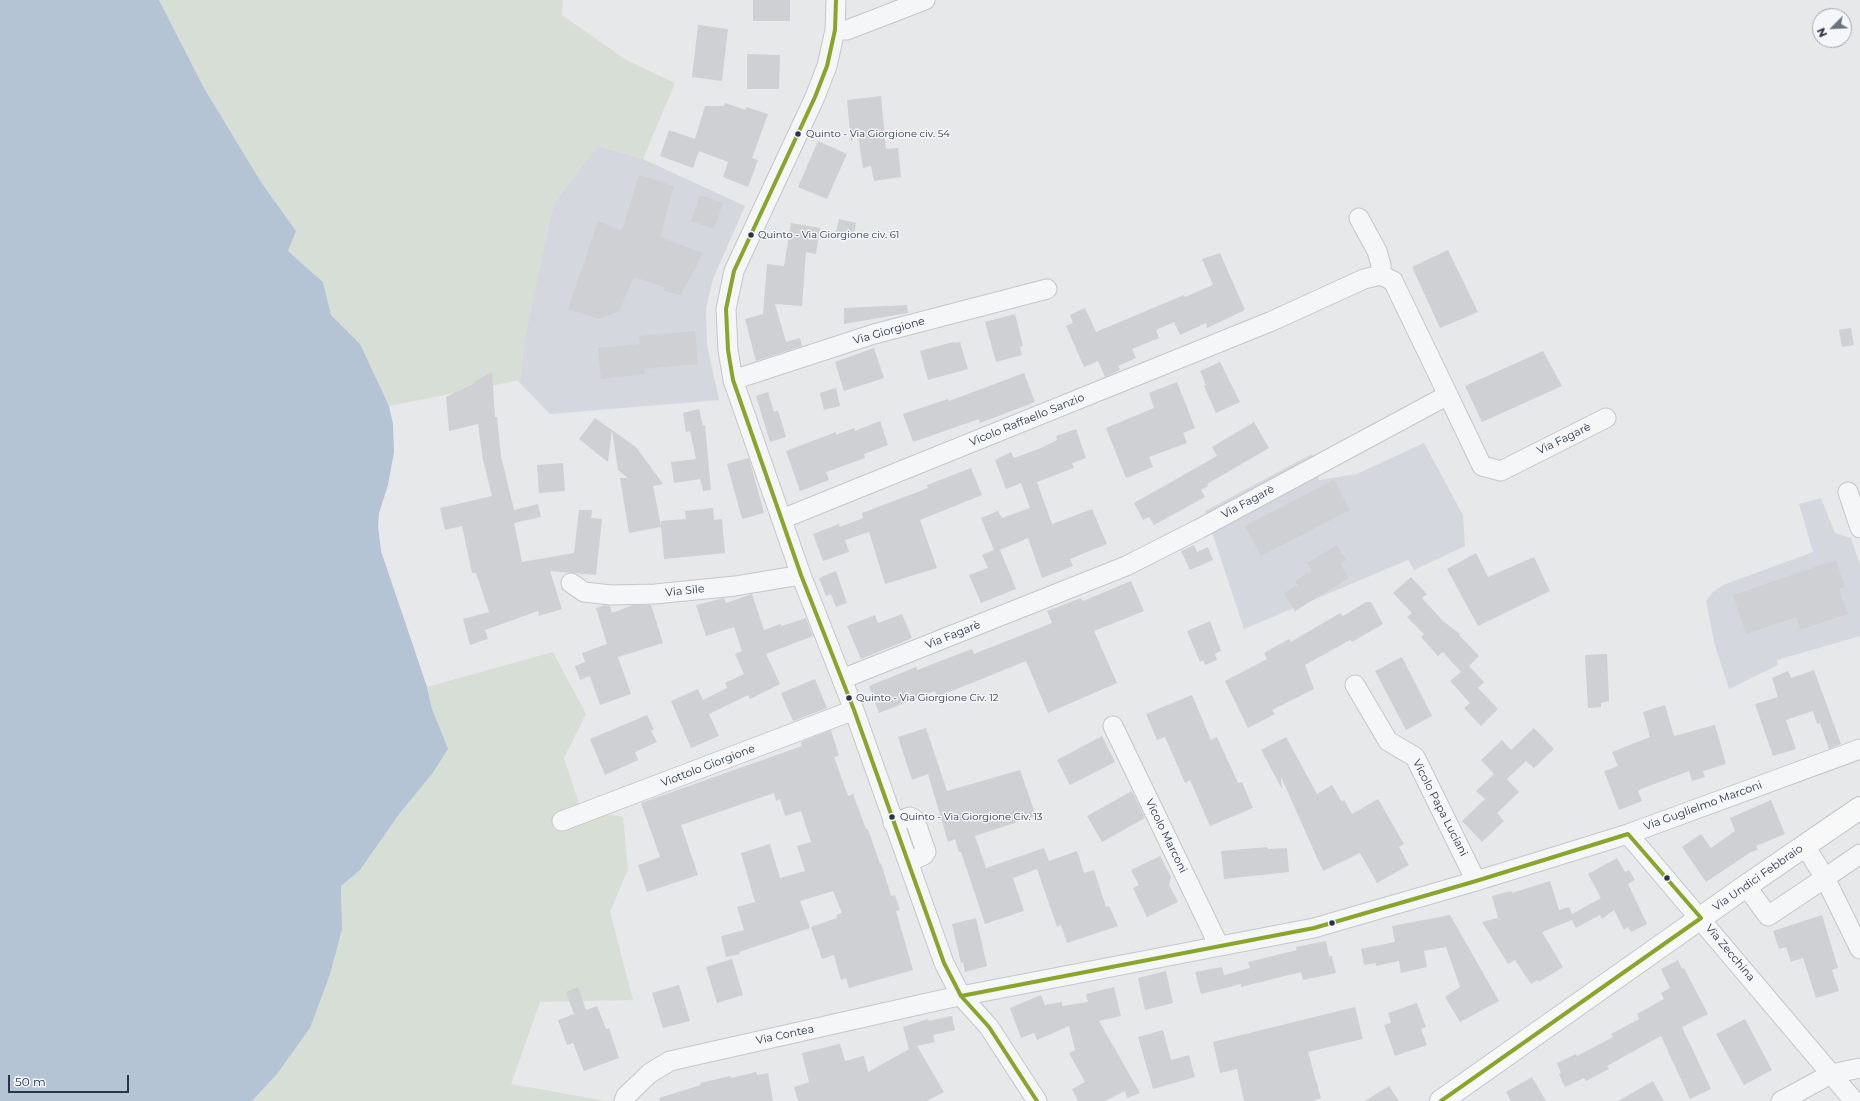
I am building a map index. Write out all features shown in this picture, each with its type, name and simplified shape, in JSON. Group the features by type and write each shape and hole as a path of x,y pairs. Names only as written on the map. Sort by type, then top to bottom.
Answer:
{"main road":[{"name":"Via Undici Febbraio","path":"1441,1101 1746,886 1860,808"}],"street":[{"path":"836,0 835,30 827,66 815,97 734,271 726,309 728,350 733,380 801,574 854,710 944,963 961,996 989,1027 1037,1101"},
{"path":"835,30 847,30 925,0"},
{"path":"1360,218 1377,251 1382,265 1381,275 1393,281 1448,395"},
{"name":"Vicolo Raffaello Sanzio","path":"782,519 1272,321 1364,279 1381,275"},
{"name":"Via Giorgione","path":"733,380 874,334 1047,289"},
{"name":"Via Fagarè","path":"842,679 1126,566 1199,529 1448,395 1482,466 1500,471 1606,418"},
{"path":"1848,492 1860,528"},
{"name":"Via Sile","path":"571,584 584,592 611,595 648,594 735,586 801,574"},
{"name":"Vicolo Papa Luciani","path":"1356,685 1388,741 1416,757 1476,881"},
{"name":"Viottolo Giorgione","path":"562,821 854,710"},
{"name":"Vicolo Marconi","path":"1113,726 1219,946"},
{"name":"Via Guglielmo Marconi","path":"961,996 1314,928 1476,881 1628,834 1860,749"},
{"name":"Via Zecchina","path":"1628,834 1701,918 1854,1101"},
{"path":"1805,846 1825,878 1860,949"},
{"path":"1746,886 1768,916 1860,854"},
{"name":"Via Contea","path":"624,1101 626,1096 650,1073 670,1061 961,996"},
{"path":"1781,1101 1831,1074 1860,1068"}],"shaded area":[{"path":"159,0 563,0 562,15 626,60 675,83 643,159 598,146 554,202 524,343 520,380 389,406 360,344 331,315 323,282 288,251 296,231 261,182 204,88"},
{"path":"598,146 643,159 745,206 713,279 706,308 707,345 719,400 550,414 518,381 520,380 524,343 554,202"},
{"path":"1424,443 1463,515 1465,546 1414,570 1408,560 1244,629 1205,511 1312,454 1319,480 1357,474"},
{"path":"1821,498 1835,533 1851,538 1860,565 1860,636 1777,660 1778,665 1729,689 1715,646 1706,601 1713,592 1723,585 1813,552 1799,504"},
{"path":"553,652 586,714 564,758 581,810 623,817 628,869 610,912 633,1000 540,1002 511,1084 606,1101 252,1101 277,1074 310,1028 342,929 341,886 360,870 400,813 432,774 432,709 427,687"}],"water":[{"path":"0,0 159,0 204,88 261,182 296,231 288,251 323,282 331,315 360,344 389,406 393,424 394,452 388,485 379,513 378,526 381,551 427,687 432,709 448,749 432,774 400,813 360,870 341,886 342,929 330,974 310,1028 277,1074 252,1101 0,1101"}],"building":[{"path":"753,0 790,0 790,21 753,21"},
{"path":"698,25 728,29 722,81 692,77"},
{"path":"747,54 780,55 779,89 747,89"},
{"path":"881,96 886,149 898,148 901,177 874,181 871,166 863,168 857,129 851,143 847,100"},
{"path":"725,103 746,110 746,107 768,114 752,158 758,160 748,187 723,177 728,162 699,151 693,168 660,156 669,130 695,139 705,106 724,106"},
{"path":"818,141 847,154 827,199 798,187"},
{"path":"639,175 674,186 660,237 702,253 696,268 680,295 664,291 664,287 634,277 619,311 600,319 568,309 598,221 622,231"},
{"path":"700,195 723,203 714,229 691,221"},
{"path":"839,219 856,223 853,240 835,235"},
{"path":"791,223 820,228 816,254 806,252 802,306 775,304 786,342 800,338 802,346 756,361 745,319 763,314 767,264 784,266"},
{"path":"1448,250 1478,312 1440,328 1412,267"},
{"path":"1220,253 1245,310 1207,328 1206,323 1180,335 1174,322 1156,330 1159,338 1132,349 1136,358 1118,366 1120,370 1105,377 1098,361 1084,367 1066,326 1073,323 1070,315 1085,308 1096,332 1184,295 1185,297 1213,285 1202,259"},
{"path":"907,305 908,313 844,324 844,308"},
{"path":"1015,314 1023,346 1020,347 1022,355 996,362 985,322"},
{"path":"1851,328 1854,345 1842,347 1839,330"},
{"path":"695,331 698,364 644,369 645,374 601,379 598,348 640,344 639,336"},
{"path":"953,342 960,342 968,369 928,380 920,351"},
{"path":"874,348 884,378 844,391 835,362"},
{"path":"1543,351 1562,386 1482,422 1465,386"},
{"path":"1220,362 1240,402 1216,413 1204,386 1206,385 1200,371"},
{"path":"492,372 495,417 497,417 501,456 514,510 538,504 541,517 514,523 522,562 574,553 579,510 592,510 591,518 602,519 596,575 550,571 562,609 539,616 538,611 485,630 488,639 470,645 463,619 489,612 476,573 472,573 462,526 445,530 440,508 492,496 483,460 478,424 449,431 446,397 475,383 475,381"},
{"path":"1024,373 1035,402 980,423 979,419 913,442 903,414 948,399 949,401"},
{"path":"1177,382 1195,428 1183,433 1187,443 1149,457 1153,467 1126,478 1106,428 1154,408 1149,393"},
{"path":"836,388 840,406 824,410 820,393"},
{"path":"768,392 774,412 778,410 786,437 770,442 756,396"},
{"path":"699,409 703,426 705,425 711,490 703,491 700,479 674,483 671,462 696,459 690,431 686,432 683,413"},
{"path":"595,418 612,430 608,462 579,439"},
{"path":"880,421 888,445 864,454 865,458 826,472 829,480 800,491 786,451 836,432 836,435 854,428 855,431"},
{"path":"1254,422 1269,448 1207,484 1208,486 1201,490 1205,497 1154,525 1149,517 1143,520 1134,503 1217,456 1212,447"},
{"path":"1076,429 1086,458 1072,463 1074,468 1037,482 1052,524 1092,509 1107,544 1070,559 1073,566 1042,578 1028,538 1000,550 1016,589 981,603 969,575 988,568 982,555 994,550 981,518 998,511 1002,518 1030,508 1021,483 1006,489 995,460 1011,452 1014,458 1041,448 1057,440 1056,436"},
{"path":"612,430 636,447 663,484 653,486 661,526 661,521 686,519 685,511 713,508 714,520 722,519 725,553 664,559 661,527 629,533 620,478 628,478 618,470"},
{"path":"749,458 764,513 742,519 727,464"},
{"path":"563,463 565,491 539,493 537,465"},
{"path":"971,468 982,495 920,520 937,568 885,584 869,532 845,540 849,552 823,561 813,534 839,524 840,527 863,518 862,513 928,488 927,485"},
{"path":"1334,480 1350,510 1261,556 1245,526"},
{"path":"1194,545 1197,552 1208,547 1213,560 1190,570 1181,551"},
{"path":"1337,545 1346,560 1340,564 1349,578 1295,611 1284,593 1298,585 1295,581 1312,571 1307,563"},
{"path":"1476,553 1488,577 1534,557 1550,591 1478,626 1447,569"},
{"path":"1836,560 1845,587 1839,589 1848,614 1800,630 1796,617 1746,634 1733,595"},
{"path":"836,571 847,603 836,607 831,594 826,596 819,578"},
{"path":"1411,577 1427,594 1422,598 1443,621 1460,634 1459,635 1479,656 1469,666 1484,682 1478,688 1498,709 1481,726 1464,708 1470,703 1450,681 1461,672 1443,652 1438,656 1421,637 1424,634 1407,617 1412,613 1393,593"},
{"path":"1131,581 1144,611 1094,631 1117,683 1048,713 1026,661 937,697 935,691 879,713 869,686 916,667 917,670 972,649 974,654 1052,623 1047,611 1081,598 1083,601"},
{"path":"752,594 764,630 780,624 782,626 806,618 813,636 766,654 780,684 750,699 748,695 709,714 719,736 691,748 671,701 698,689 703,700 727,688 725,683 744,674 735,654 742,651 734,627 706,636 696,605 724,598 726,603"},
{"path":"1366,602 1371,602 1383,624 1352,642 1350,640 1305,665 1314,689 1272,710 1275,714 1248,728 1225,681 1267,659 1264,653 1289,639 1291,642 1340,613 1343,616"},
{"path":"605,605 610,606 612,613 633,605 651,605 663,643 618,657 631,694 600,705 590,676 580,680 575,666 585,662 582,653 607,644 596,608"},
{"path":"902,614 912,638 861,659 847,626 875,615 878,623"},
{"path":"1210,621 1221,651 1215,654 1217,660 1205,665 1203,660 1200,662 1187,631"},
{"path":"1607,654 1609,701 1601,703 1601,707 1588,708 1585,655"},
{"path":"1402,657 1432,716 1406,730 1375,671"},
{"path":"1814,670 1841,744 1829,749 1820,723 1817,724 1813,711 1786,720 1796,749 1773,756 1755,704 1778,697 1772,678 1788,671 1791,678"},
{"path":"815,679 827,708 793,721 781,693"},
{"path":"1192,695 1211,740 1217,737 1238,783 1242,782 1253,808 1210,826 1190,780 1185,783 1165,737 1157,740 1146,714"},
{"path":"1665,705 1674,736 1715,725 1726,764 1703,771 1705,777 1692,781 1689,771 1641,789 1638,791 1642,801 1619,810 1604,771 1618,766 1612,752 1650,737 1643,712"},
{"path":"647,715 654,729 651,731 657,742 635,752 638,760 605,775 590,739"},
{"path":"926,728 947,791 1020,770 1036,816 975,836 986,868 1044,848 1049,861 1077,851 1084,873 1094,870 1106,907 1109,906 1118,926 1067,943 1061,925 1057,927 1037,869 1013,878 1024,911 985,924 961,852 959,852 955,839 948,842 928,774 912,780 898,737"},
{"path":"1534,728 1554,749 1534,768 1526,761 1507,779 1519,792 1497,813 1504,821 1482,842 1462,821 1485,799 1476,791 1494,774 1481,760 1502,740 1511,750"},
{"path":"831,730 839,756 834,757 848,796 853,794 866,829 868,829 880,864 881,863 891,896 895,895 900,910 896,911 913,970 849,988 846,978 841,980 834,955 822,959 811,927 837,918 836,915 842,913 833,891 800,901 810,928 739,952 740,954 726,957 721,936 744,930 737,907 755,902 741,853 770,844 780,878 805,871 797,846 811,842 801,811 785,816 780,799 776,801 774,793 681,825 698,875 647,892 638,865 660,857 641,803 802,746 801,742"},
{"path":"1102,736 1115,762 1070,785 1057,760"},
{"path":"1286,737 1317,794 1332,785 1342,802 1344,800 1352,814 1378,799 1404,844 1399,847 1409,865 1377,883 1360,853 1323,871 1281,777 1282,789 1261,750"},
{"path":"1132,791 1145,818 1102,842 1087,816"},
{"path":"1771,800 1785,834 1756,846 1758,850 1751,852 1706,882 1682,847 1701,834 1711,848 1735,831 1730,818"},
{"path":"1267,847 1268,849 1287,848 1289,872 1224,879 1221,851"},
{"path":"1160,856 1171,877 1169,885 1178,902 1147,917 1133,888 1139,885 1131,870"},
{"path":"1617,858 1625,872 1629,870 1635,880 1628,884 1647,924 1631,932 1628,927 1624,930 1614,910 1602,919 1600,915 1576,928 1572,920 1542,932 1563,967 1539,982 1538,980 1531,984 1515,960 1508,964 1482,922 1498,918 1492,896 1511,891 1512,893 1550,881 1559,910 1569,907 1572,914 1601,898 1588,874"},
{"path":"1450,915 1499,1001 1460,1022 1445,997 1460,987 1446,947 1424,951 1427,967 1401,973 1399,961 1376,966 1376,963 1364,965 1361,949 1395,942 1392,926"},
{"path":"1822,915 1838,968 1832,970 1839,991 1816,998 1803,958 1791,962 1786,947 1779,949 1773,931"},
{"path":"976,918 987,966 965,972 963,962 961,963 952,924"},
{"path":"1326,941 1329,956 1332,956 1336,973 1303,980 1301,972 1241,987 1241,984 1201,994 1195,972 1222,967 1224,975 1250,968 1248,962 1297,950 1296,947"},
{"path":"732,959 743,995 717,1003 706,967"},
{"path":"1678,960 1682,969 1684,968 1708,1014 1682,1027 1711,1089 1690,1099 1661,1036 1607,1066 1609,1069 1586,1081 1584,1078 1565,1087 1559,1074 1561,1073 1557,1063 1576,1054 1577,1056 1613,1037 1611,1034 1639,1019 1637,1014 1664,999 1661,993 1670,988 1661,969"},
{"path":"1166,971 1173,1003 1145,1010 1138,978"},
{"path":"679,985 690,1021 663,1028 652,993"},
{"path":"578,987 586,1010 597,1006 606,1029 609,1028 619,1058 584,1071 573,1043 567,1045 558,1020 574,1014 566,992"},
{"path":"1114,987 1121,1016 1099,1021 1140,1093 1127,1098 1125,1091 1105,1101 1078,1101 1072,1089 1085,1082 1069,1053 1075,1050 1069,1026 1037,1040 1034,1033 1021,1038 1010,1008 1041,995 1045,1005 1062,1002 1062,1006 1088,1002 1086,994"},
{"path":"1417,1003 1426,1027 1421,1029 1427,1045 1395,1056 1384,1025 1391,1023 1388,1013"},
{"path":"1355,1007 1363,1039 1308,1052 1321,1098 1312,1101 1244,1101 1237,1069 1220,1073 1213,1042"},
{"path":"952,1016 955,1030 933,1035 935,1042 917,1046 944,1092 927,1101 798,1101 794,1087 809,1082 802,1053 840,1044 845,1061 864,1056 868,1072 911,1048 909,1049 903,1027 928,1019 929,1021"},
{"path":"1745,1019 1772,1070 1744,1085 1716,1034"},
{"path":"1163,1030 1171,1060 1189,1055 1195,1077 1153,1089 1138,1037"},
{"path":"756,1072 757,1075 768,1073 773,1101 660,1101 659,1098 701,1085 700,1083"},
{"path":"1532,1077 1546,1101 1511,1101 1506,1092"},
{"path":"1653,1081 1664,1101 1618,1101"},
{"path":"1389,1086 1399,1101 1365,1101"}],"transit line":[{"path":"836,0 835,30 827,66 815,97 734,271 726,309 728,350 733,380 801,575 854,710 944,963 961,996 989,1027 1037,1101"},
{"path":"961,996 1314,928 1476,881 1628,834 1701,918 1441,1101"}],"place":[{"name":"Quinto - Via Giorgione civ. 54","path":"798,134"},
{"name":"Quinto - Via Giorgione civ. 61","path":"751,235"},
{"name":"Quinto - Via Giorgione Civ. 12","path":"849,698"},
{"name":"Quinto - Via Giorgione Civ. 13","path":"892,817"}]}
